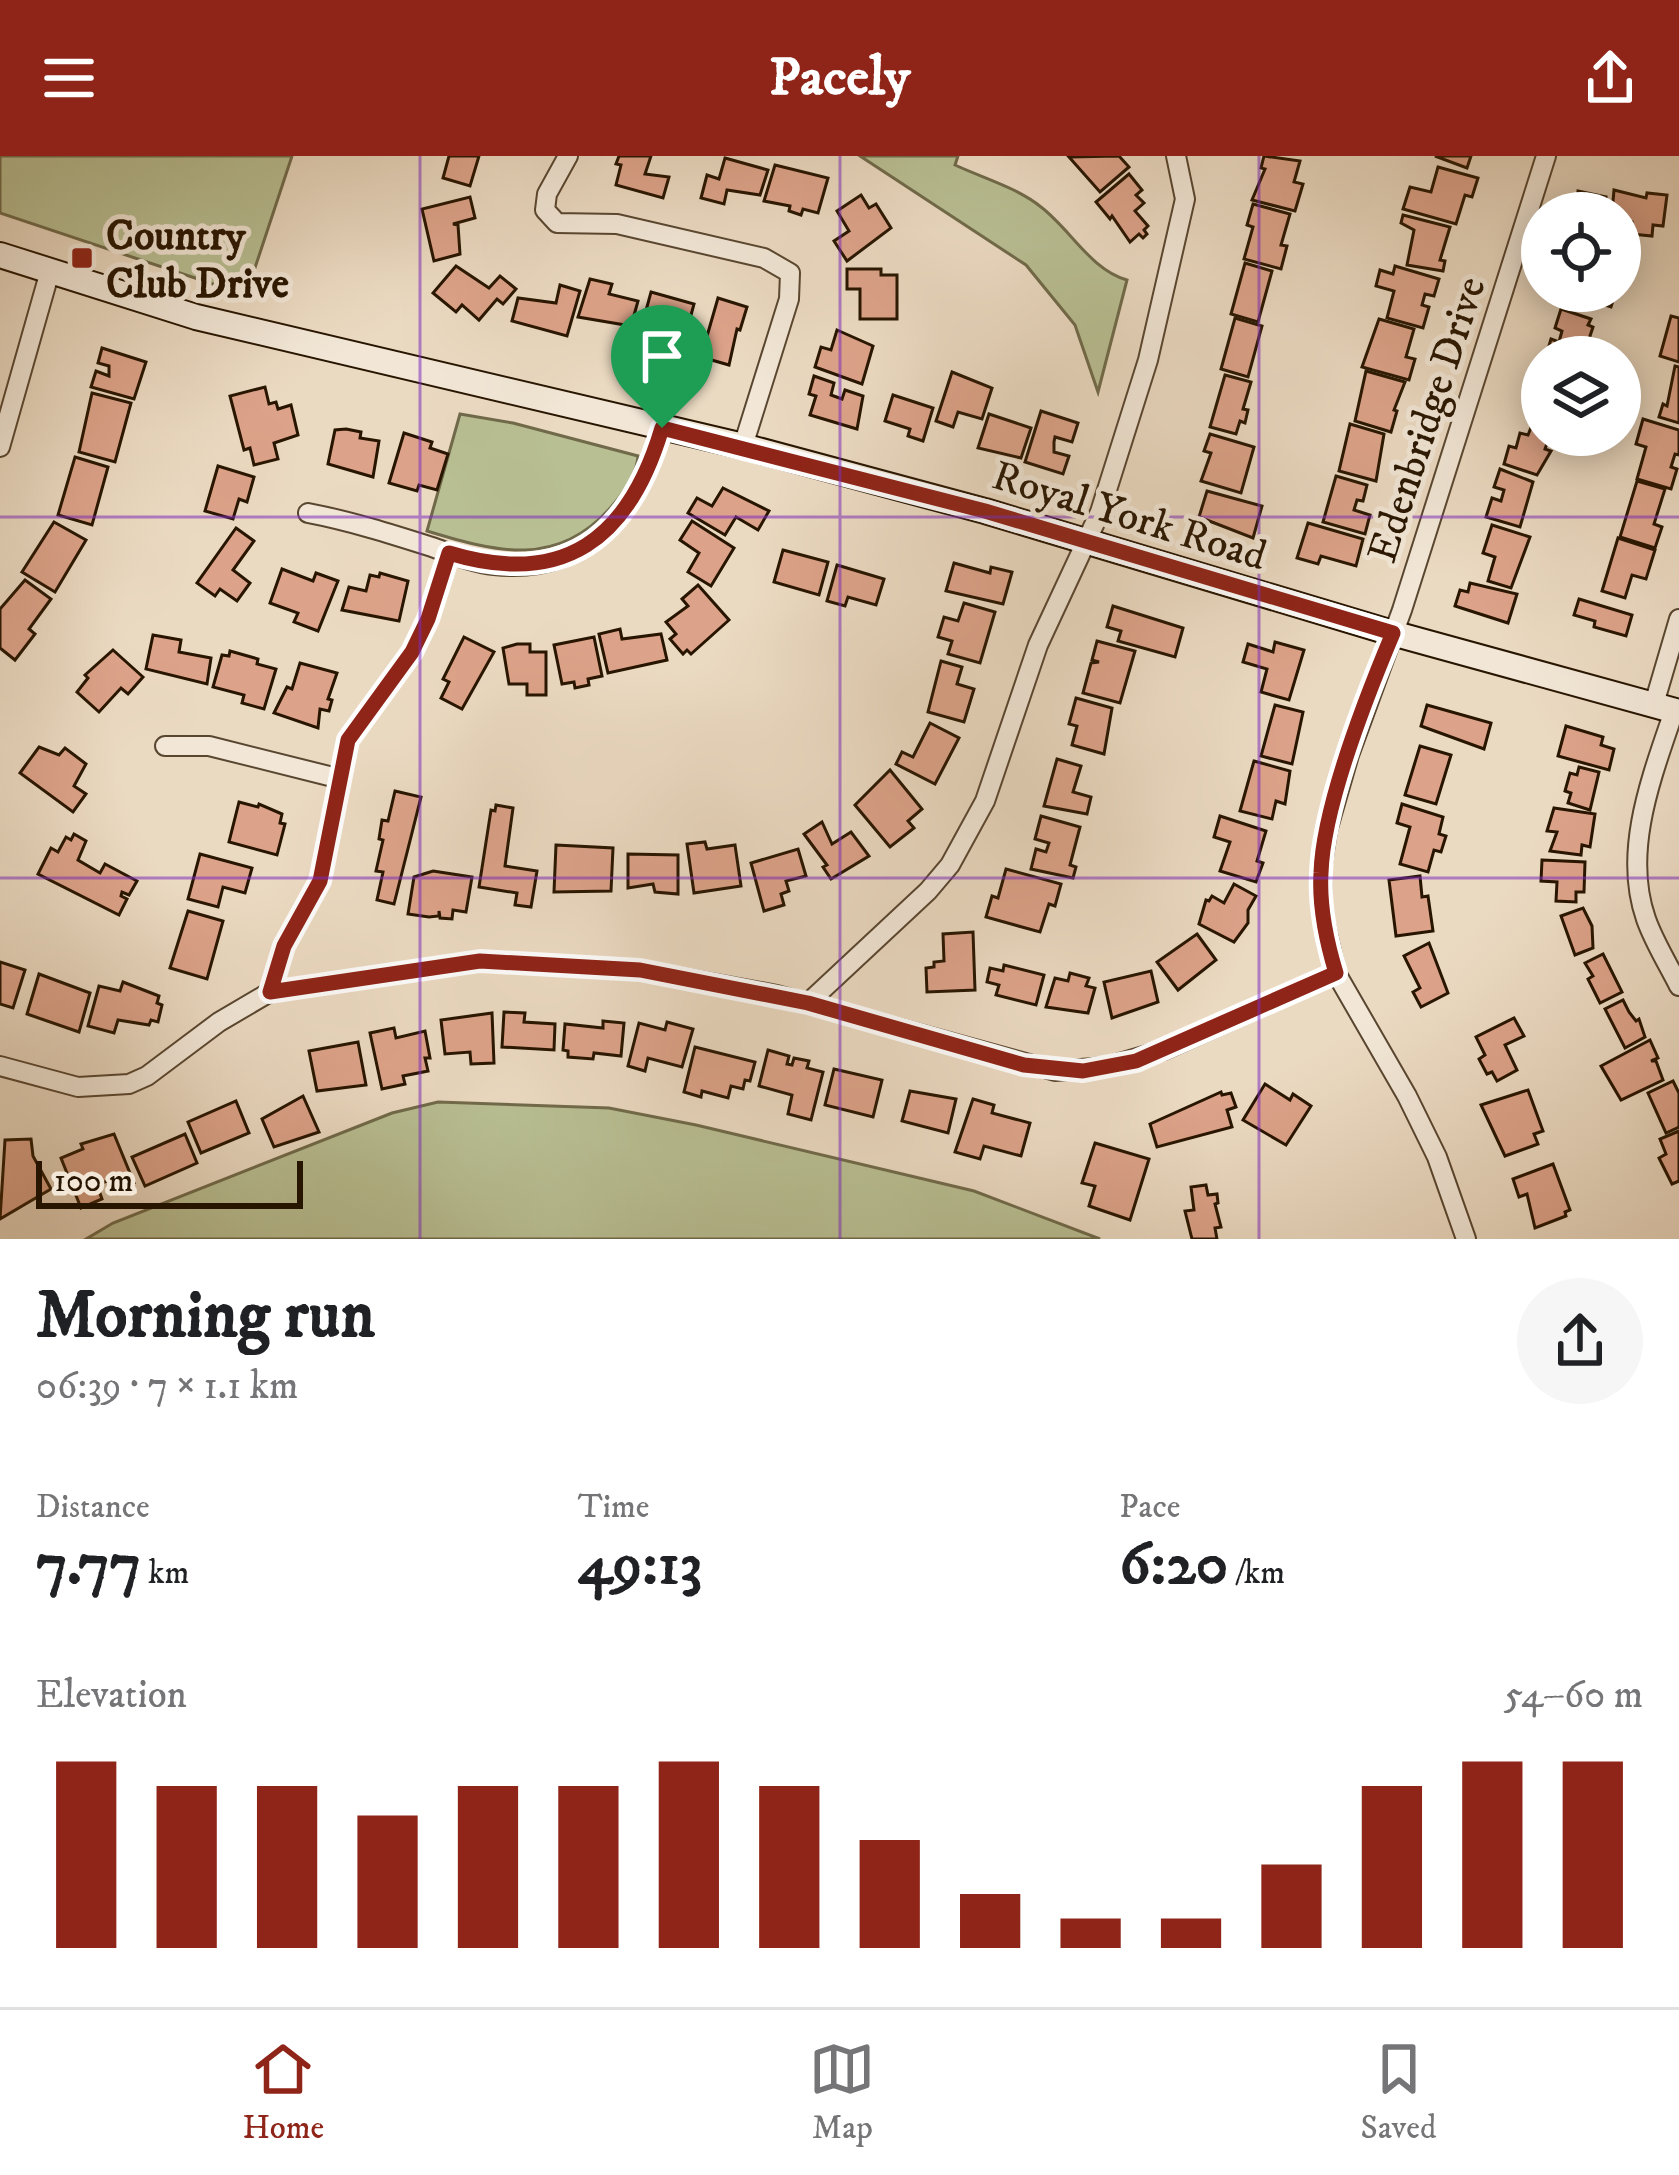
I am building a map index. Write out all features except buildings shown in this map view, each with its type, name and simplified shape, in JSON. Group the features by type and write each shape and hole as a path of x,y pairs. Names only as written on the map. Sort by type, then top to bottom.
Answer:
{"main road":[{"name":"Royal York Road","path":"0,254 235,327 743,446 1669,709"}],"street":[{"path":"568,156 547,194 545,209 557,223 617,224 764,259 790,273 789,299 743,446"},
{"path":"808,1003 928,892 950,865 985,801 1038,645 1088,542 1148,360 1185,199 1176,156"},
{"name":"Edenbridge Drive","path":"1466,1239 1438,1157 1336,973 1322,912 1324,850 1349,755 1393,633 1546,156"},
{"path":"0,447 50,271"},
{"path":"308,513 489,565 556,558 581,548 611,526 634,496 662,428"},
{"path":"270,992 284,946 324,868 337,812 337,778 348,740 412,652 449,553"},
{"path":"1679,619 1669,709 1636,865 1647,921 1679,986"},
{"path":"165,746 209,746 337,778"},
{"path":"0,1066 78,1087 130,1084 270,992 480,961 514,961 640,970 808,1003 1024,1065 1083,1071 1136,1061 1336,973"}],"green space":[{"path":"0,156 292,156 246,295 0,213"},
{"path":"860,156 958,156 955,165 1032,200 1103,268 1127,280 1098,392 1075,325 1026,265"},
{"path":"460,414 638,456 635,469 617,501 591,526 548,547 502,549 427,531"},
{"path":"438,1102 609,1108 696,1125 974,1191 1100,1239 86,1239 113,1223 392,1113"}],"place":[{"name":"Country Club Drive","path":"82,258"}],"route":[{"path":"662,428 985,511 1393,633 1327,831 1322,912 1336,973 1136,1061 1083,1071 1024,1065 776,995 640,970 480,961 270,992 284,946 320,881 348,740 412,652 449,553 511,566 581,548 621,516 652,460 662,428"}]}
